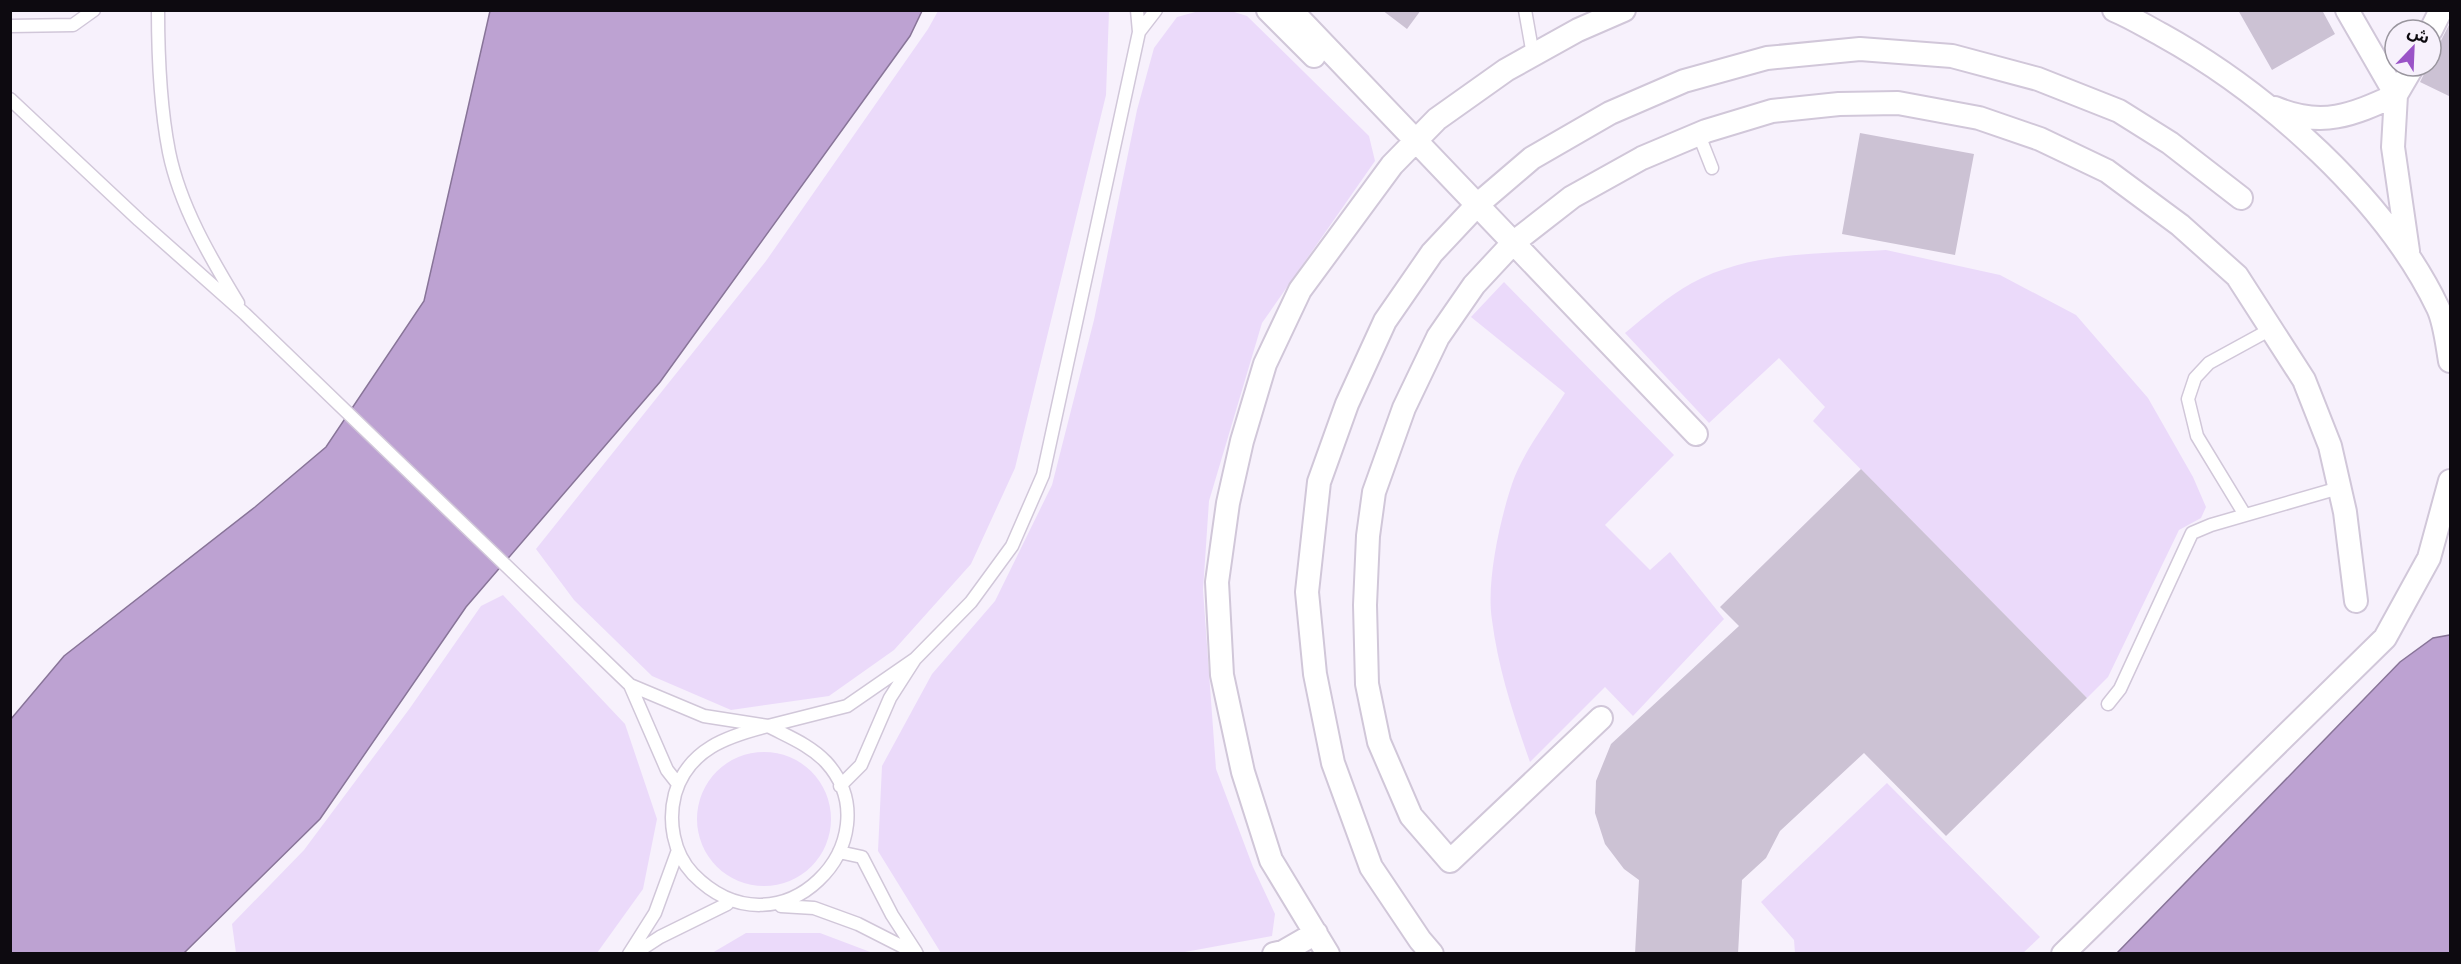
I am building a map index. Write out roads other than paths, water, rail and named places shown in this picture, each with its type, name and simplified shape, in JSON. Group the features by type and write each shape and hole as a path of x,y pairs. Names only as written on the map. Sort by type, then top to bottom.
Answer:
{"street":[{"path":"1268,10 1386,126 1415,142"},
{"path":"1291,10 1392,113 1415,142 1696,434"},
{"path":"1328,954 1271,861 1243,772 1222,675 1218,582 1227,503 1265,364 1300,290 1392,165 1437,119 1506,70 1578,30 1624,10"},
{"path":"2114,10 2190,51 2262,103 2320,153 2394,234 2439,309 2451,361"},
{"path":"2347,10 2396,95"},
{"path":"1432,954 1371,867 1333,763 1315,674 1307,592 1319,482 1347,404 1385,321 1432,253 1477,205 1532,158 1610,113 1684,81 1767,58 1860,49 1952,56 2038,79 2119,111 2170,143 2241,198"},
{"path":"2406,78 2396,95 2393,147 2410,260"},
{"path":"2262,103 2297,117 2317,119 2350,116 2396,95"},
{"path":"1601,718 1450,861 1411,816 1379,742 1367,684 1365,605 1368,536 1374,492 1404,408 1438,337 1474,285 1513,243 1572,197 1642,158 1699,135 1772,111 1839,104 1898,103 1979,118 2040,139 2107,171 2180,225 2237,276 2273,328 2304,380 2330,446 2339,488 2356,601"},
{"path":"2063,954 2385,638 2429,558 2451,481"},
{"path":"1274,954 1283,952 1316,933"}],"lane":[{"path":"10,26 73,25 94,10"},
{"path":"158,10 160,86 170,154 207,252 244,314"},
{"path":"917,954 858,924 814,908 746,904 725,898 705,886 689,870 678,850 672,828 672,806 678,784 692,762 711,745 734,735 847,706 915,659 971,602 1012,546 1043,475 1139,32 1137,10"},
{"path":"1139,32 1156,10"},
{"path":"1525,10 1533,55"},
{"path":"10,99 139,220 244,314 630,685 705,716 768,726 808,746 827,763 840,786 846,819 839,852 828,872 811,888 790,899 767,905"},
{"path":"1699,135 1712,168"},
{"path":"2245,515 2197,436 2188,399 2195,378 2209,363 2273,328"},
{"path":"2108,704 2120,689 2192,533 2339,488"},
{"path":"840,786 861,765 890,698 915,659"},
{"path":"630,685 667,770 678,784"},
{"path":"631,954 655,913 678,850"},
{"path":"839,852 862,857 892,915 917,954"},
{"path":"631,954 727,904 725,898"}]}
